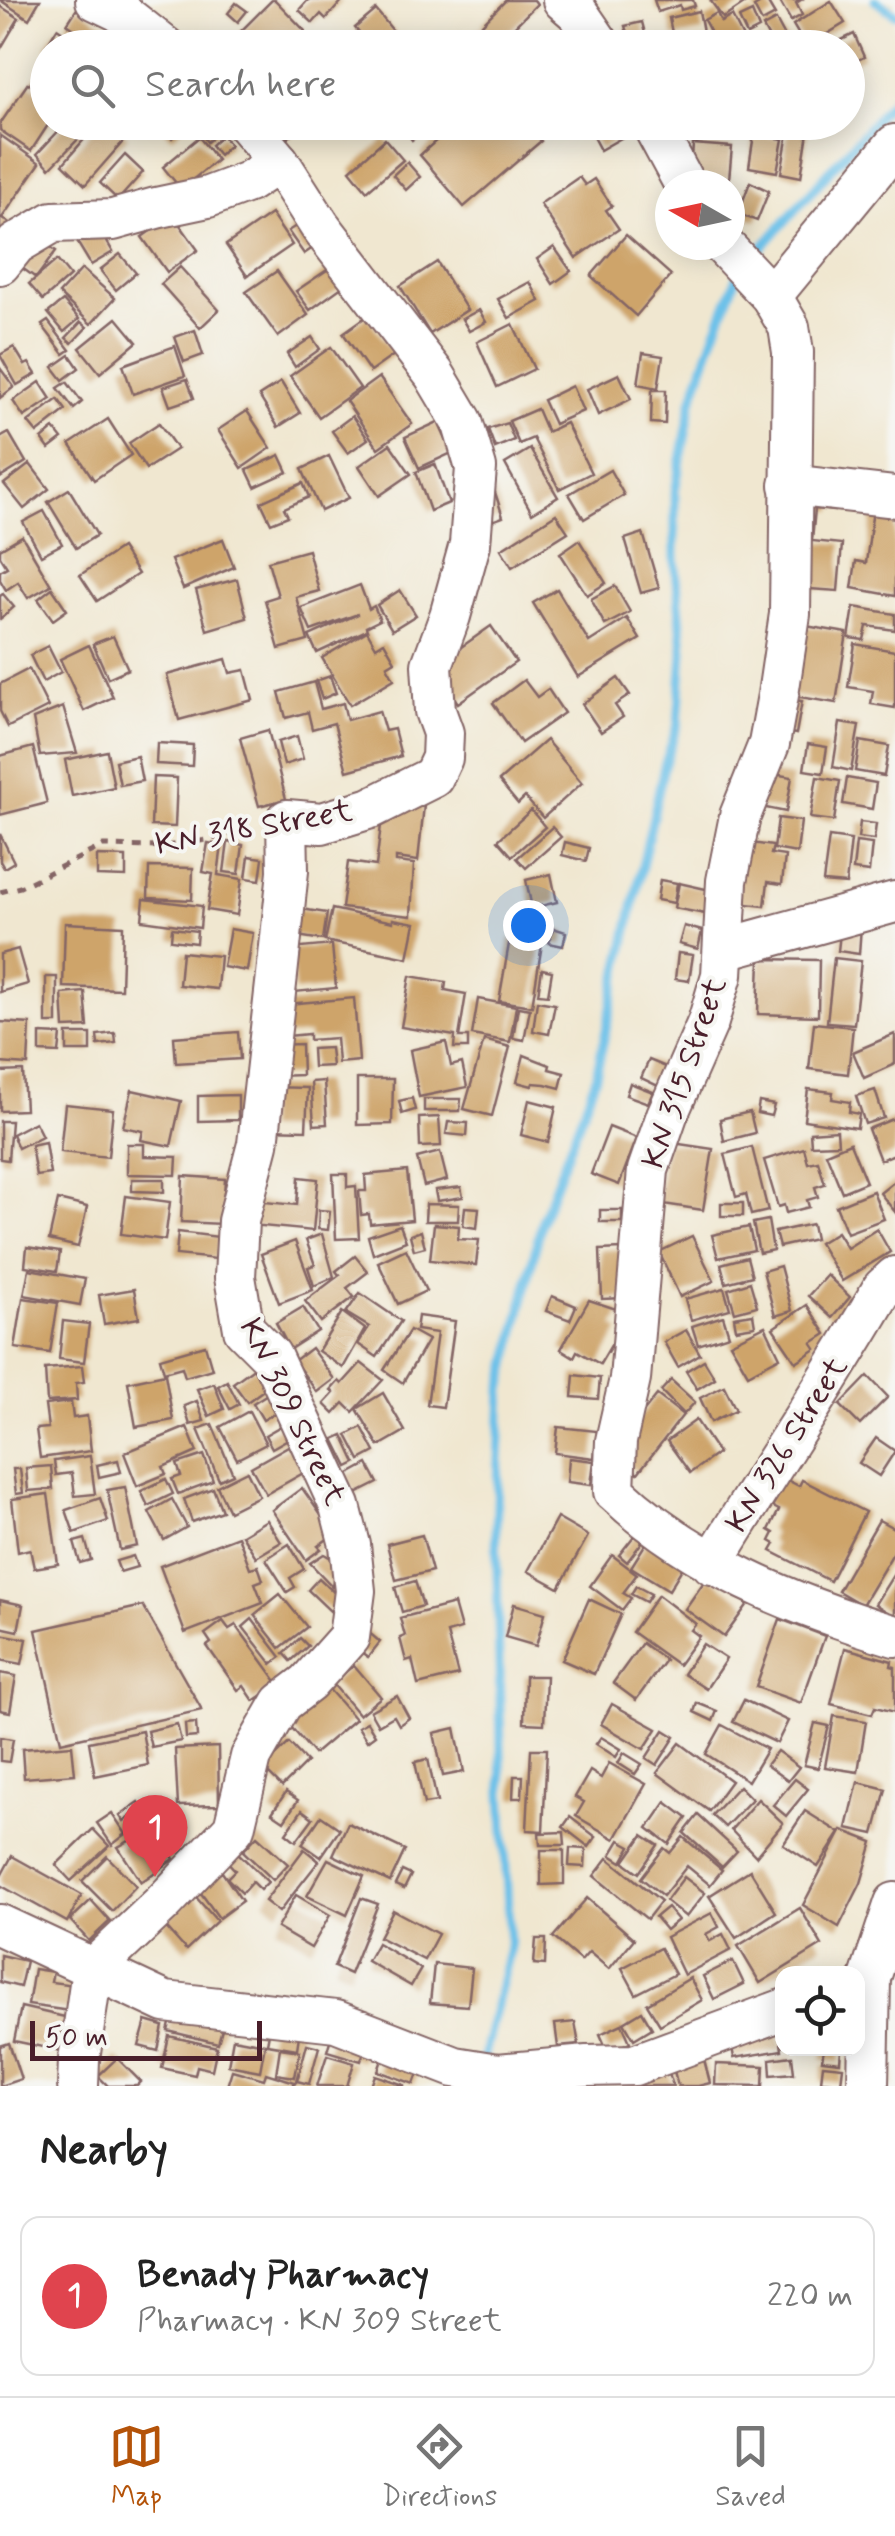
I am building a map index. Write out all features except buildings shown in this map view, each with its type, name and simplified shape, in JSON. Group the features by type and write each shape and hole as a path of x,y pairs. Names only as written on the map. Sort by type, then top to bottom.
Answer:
{"street":[{"path":"96,0 143,30"},
{"path":"563,0 590,30"},
{"name":"KN 318 Street","path":"260,140 320,226 434,374 462,421 476,468 470,544 432,665 435,711 443,733 442,758 433,777 372,808 322,823 287,820"},
{"path":"660,140 676,170"},
{"path":"772,296 895,145"},
{"path":"0,264 16,244 53,222 114,220 208,197 248,182 279,162"},
{"name":"KN 315 Street","path":"737,260 772,296 789,328 793,352 792,538 787,630 769,744 740,816 726,880 722,975 708,1022 667,1115 648,1170 630,1379 616,1440 614,1491 644,1519 712,1564 798,1603 895,1636"},
{"path":"790,485 895,497"},
{"name":"KN 309 Street","path":"92,1970 234,1828 250,1758 282,1703 308,1683 348,1637 355,1591 350,1545 340,1506 270,1356 244,1328 236,1277 238,1221 258,1144 278,975 288,870 287,820"},
{"path":"725,948 895,902"},
{"name":"KN 326 Street","path":"712,1564 883,1288 895,1277"},
{"path":"868,2086 874,1977 895,1903"},
{"path":"0,1925 165,2002 336,2022 455,2067 498,2074 590,2076 634,2065 775,2013"},
{"path":"78,2086 92,1970"}],"path":[{"name":"KN 318 Street","path":"0,892 20,887 103,846 158,847 207,840 287,820"}],"waterway":[{"path":"875,0 895,14"},
{"path":"865,131 895,97"},
{"path":"750,261 857,140"},
{"path":"483,2059 510,1947 496,1528 502,1390 542,1220 595,1080 664,766 678,724 683,651 675,558 675,491 692,401 737,277"}],"place":[{"name":"Benady Pharmacy","path":"155,1877"}]}
